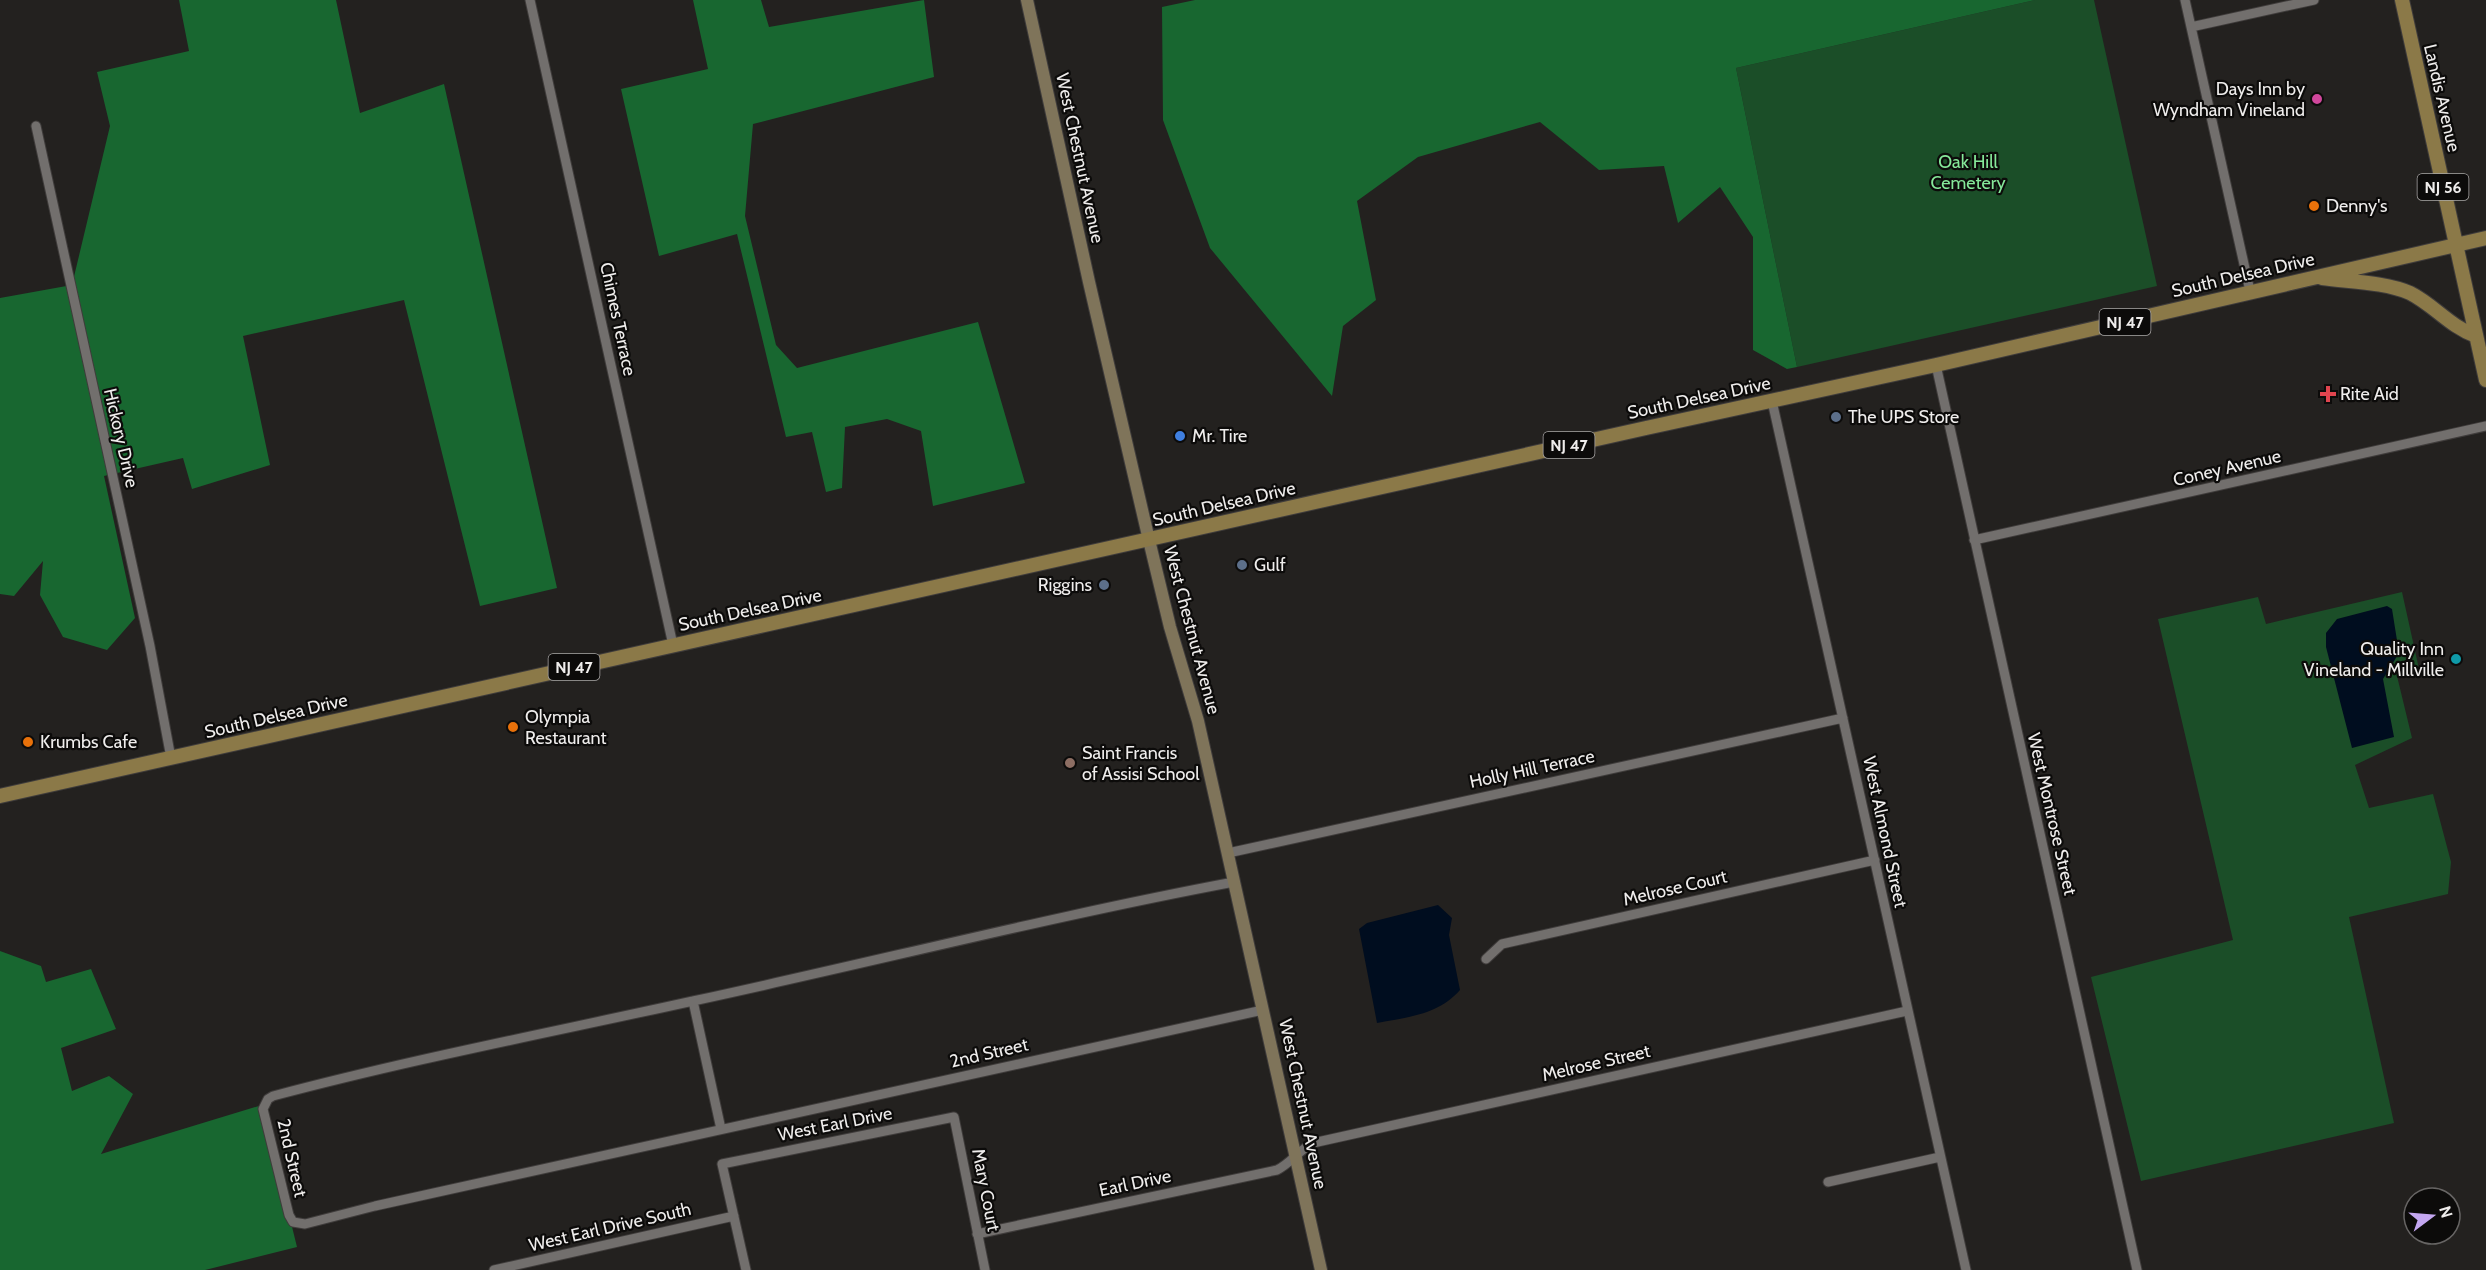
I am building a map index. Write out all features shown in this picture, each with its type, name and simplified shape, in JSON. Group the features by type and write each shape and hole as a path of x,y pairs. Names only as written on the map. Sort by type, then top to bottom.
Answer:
{"main road":[{"name":"Landis Avenue","path":"2402,0 2486,380"},
{"name":"NJ 47","path":"2456,245 2486,238"},
{"name":"South Delsea Drive","path":"0,796 1936,365 2456,245"},
{"path":"2314,277 2396,288 2412,294 2459,330 2476,336"}],"street":[{"name":"Chimes Terrace","path":"530,0 673,645"},
{"name":"West Chestnut Avenue","path":"1027,0 1149,540 1170,627 1198,721 1321,1270"},
{"path":"2185,0 2250,291"},
{"path":"2190,27 2314,0"},
{"name":"Hickory Drive","path":"36,126 150,646 171,758"},
{"name":"West Montrose Street","path":"1936,365 2137,1270"},
{"name":"West Almond Street","path":"1772,401 1966,1270"},
{"name":"Coney Avenue","path":"1974,540 2486,426"},
{"name":"Holly Hill Terrace","path":"1228,853 1842,718"},
{"name":"Melrose Court","path":"1486,958 1502,944 1875,860"},
{"name":"2nd Street","path":"1234,882 1020,926 693,1001 454,1052 273,1096 268,1098 263,1109 289,1215 293,1222 305,1224 375,1206 465,1188 721,1129 1263,1010"},
{"path":"693,1001 721,1129"},
{"name":"Melrose Street","path":"1295,1155 1313,1143 1907,1011"},
{"name":"West Earl Drive","path":"734,1216 722,1164 954,1117"},
{"name":"Mary Court","path":"954,1117 985,1270"},
{"name":"Earl Drive","path":"977,1234 1277,1170 1287,1165 1295,1155"},
{"path":"1828,1182 1940,1157"},
{"path":"734,1216 747,1270"},
{"name":"West Earl Drive South","path":"494,1270 734,1216"}],"green space":[{"path":"179,0 336,0 360,113 444,84 557,588 480,606 404,300 243,336 270,465 192,489 183,458 104,476 135,618 107,650 63,637 40,595 43,561 14,596 0,594 0,298 72,285 110,126 97,72 189,51"},
{"path":"693,0 761,0 769,27 924,0 934,77 753,124 745,216 776,345 797,368 978,322 1025,483 933,506 921,431 887,419 845,427 842,488 826,492 812,432 786,437 737,234 659,256 621,89 708,69"},
{"path":"1195,0 2035,0 1736,68 1797,367 1787,369 1753,350 1753,237 1720,187 1678,223 1664,166 1599,170 1540,122 1418,157 1357,201 1376,300 1343,326 1332,396 1210,248 1163,120 1162,7"},
{"name":"Oak Hill Cemetery","path":"2035,0 2094,0 2157,286 1797,367 1736,68"},
{"path":"2402,592 2419,669 2397,676 2412,738 2355,765 2369,808 2433,794 2451,862 2448,894 2349,917 2394,1123 2141,1181 2091,977 2233,940 2158,619 2258,597 2266,624"},
{"path":"0,951 41,966 46,982 91,969 116,1029 61,1048 72,1091 109,1076 133,1094 101,1154 262,1105 297,1247 205,1270 0,1270"}],"water":[{"path":"2387,606 2392,609 2399,653 2383,679 2394,737 2352,748 2326,647 2326,633 2337,619"},
{"path":"1438,905 1452,918 1449,935 1460,990 1442,1005 1422,1014 1377,1023 1359,929 1367,923"}],"place":[{"name":"Days Inn by Wyndham Vineland","path":"2317,99"},
{"name":"Denny's","path":"2314,206"},
{"name":"Rite Aid","path":"2328,394"},
{"name":"The UPS Store","path":"1836,417"},
{"name":"Mr. Tire","path":"1180,436"},
{"name":"Gulf","path":"1242,565"},
{"name":"Riggins","path":"1104,585"},
{"name":"Quality Inn Vineland - Millville","path":"2456,659"},
{"name":"Olympia Restaurant","path":"513,727"},
{"name":"Krumbs Cafe","path":"28,742"},
{"name":"Saint Francis of Assisi School","path":"1070,763"}]}
